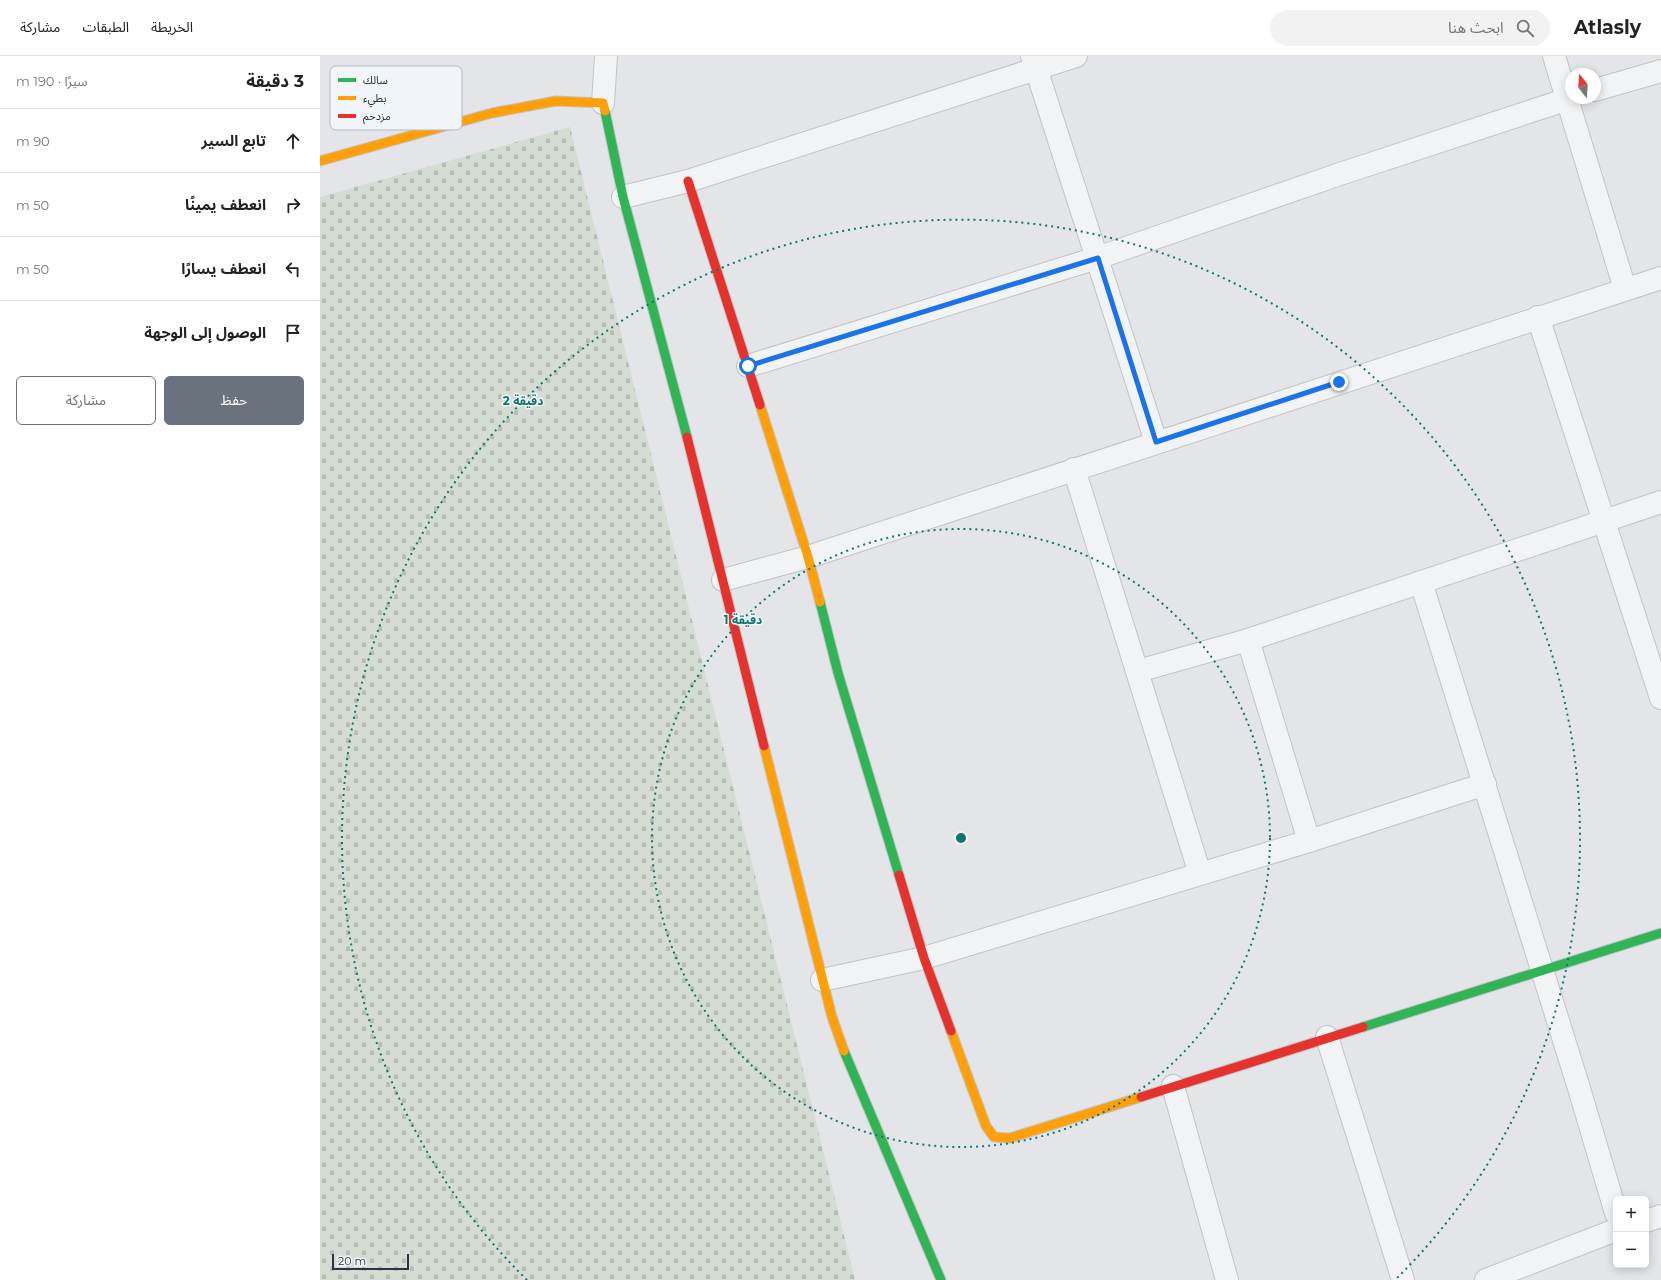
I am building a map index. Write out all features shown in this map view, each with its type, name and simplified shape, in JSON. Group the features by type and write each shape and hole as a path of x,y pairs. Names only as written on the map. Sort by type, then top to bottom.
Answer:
{"street":[{"path":"606,56 603,103 623,197 664,347 832,1018 849,1065 941,1280"},
{"path":"623,197 688,181 1034,63 1076,56"},
{"path":"1554,56 1565,87"},
{"path":"1034,63 1156,442"},
{"path":"1601,88 1661,71"},
{"path":"748,366 1098,258 1340,174 1565,99"},
{"path":"462,121 492,113 556,101 603,103"},
{"path":"1571,104 1626,289"},
{"path":"320,160 430,130"},
{"path":"688,181 808,557 838,673 924,958 986,1126 994,1137 1010,1138 1661,933"},
{"path":"723,580 808,557 1661,278"},
{"path":"1538,317 1661,698"},
{"path":"1074,469 1200,874"},
{"path":"1138,671 1248,640 1661,502"},
{"path":"1421,582 1578,1085 1613,1203"},
{"path":"1248,640 1309,842"},
{"path":"822,980 924,958 1309,842 1484,784"},
{"path":"1327,1037 1403,1280"},
{"path":"1173,1086 1227,1280"},
{"path":"1649,1219 1661,1216"},
{"path":"1486,1280 1613,1231"}],"green space":[{"path":"570,127 855,1280 320,1280 320,197"}],"traffic: fast":[{"path":"605,111 623,197 687,437"},
{"path":"820,602 838,673 899,875"},
{"path":"1363,1027 1661,933"},
{"path":"844,1051 941,1280"}],"traffic: slow":[{"path":"462,121 492,113 556,101 603,103 605,111"},
{"path":"320,161 431,130"},
{"path":"760,405 808,557 820,602"},
{"path":"764,746 832,1017 844,1051"},
{"path":"951,1031 986,1126 994,1137 1010,1138 1141,1097"}],"traffic: jam":[{"path":"688,181 760,405"},
{"path":"687,437 764,746"},
{"path":"899,875 924,958 951,1031"},
{"path":"1141,1097 1363,1027"}],"route":[{"path":"748,366 1098,258 1156,442 1339,382"}]}
